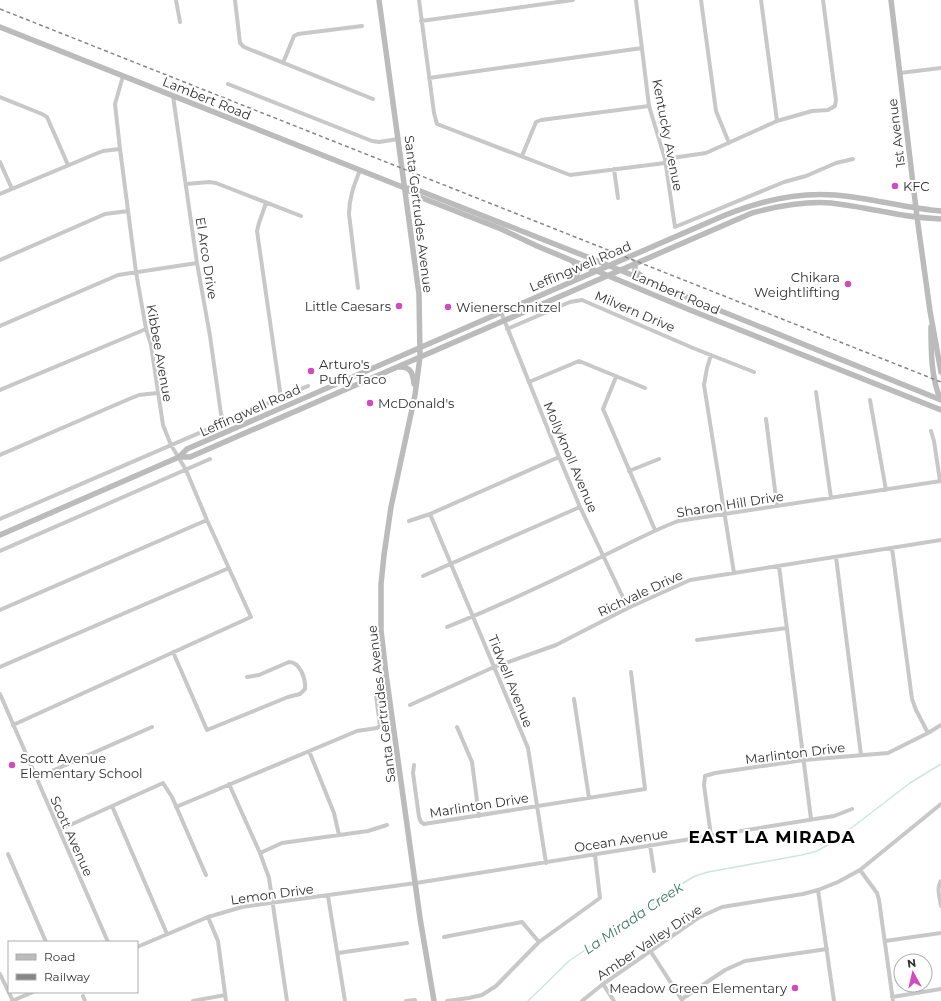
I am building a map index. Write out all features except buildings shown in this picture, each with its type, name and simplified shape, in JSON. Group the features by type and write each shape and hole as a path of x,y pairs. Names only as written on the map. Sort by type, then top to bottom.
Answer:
{"main road":[{"name":"Santa Gertrudes Avenue","path":"379,0 419,294 420,348 416,395 391,507 384,555 381,592 381,630 385,669 434,1001"},
{"name":"1st Avenue","path":"891,0 917,217 930,311 941,372"},
{"name":"Lambert Road","path":"0,27 405,188 417,196 501,229 556,254 690,310 941,410"},
{"name":"Lambert Road","path":"405,188 416,189 941,400"},
{"name":"Leffingwell Road","path":"179,458 187,449 732,212 755,204 773,199 803,195 835,195 941,211"},
{"name":"Leffingwell Road","path":"0,535 179,458 190,457 743,217 779,207 799,204 830,203 858,206 917,217 941,219"},
{"path":"556,254 576,264 578,269 577,276 564,285"},
{"path":"635,263 635,271 638,274 657,285"},
{"name":"1st Avenue","path":"930,311 931,346 936,390 941,400"},
{"path":"931,346 935,346 937,362 940,365"},
{"path":"395,368 405,367 412,372 416,395"}],"street":[{"path":"176,0 180,22"},
{"path":"235,0 240,43 244,47 373,99"},
{"path":"418,0 434,113 437,124 570,175 665,161 706,153 777,122 812,111 828,110 835,106 836,100 823,0"},
{"path":"421,21 573,0"},
{"name":"Kentucky Avenue","path":"636,0 649,106 665,161 675,227 784,182 806,176 836,163 853,159"},
{"path":"701,0 716,110 729,143"},
{"path":"761,0 777,122"},
{"path":"283,63 294,36 298,34 362,26"},
{"path":"430,78 642,48"},
{"path":"900,73 941,68"},
{"name":"Kibbee Avenue","path":"123,76 115,104 120,149 136,272 146,329 151,345 163,425 171,445 186,470 251,617 173,652"},
{"path":"228,84 372,141 379,142 398,139"},
{"name":"El Arco Drive","path":"173,96 197,264 210,336 221,414 224,422"},
{"path":"0,97 42,114 47,118 68,165"},
{"path":"522,156 536,122 541,120 649,106"},
{"path":"0,194 68,165 103,152 120,149"},
{"path":"0,162 12,189"},
{"path":"614,169 618,198"},
{"path":"358,288 348,202 360,170"},
{"path":"186,184 209,182 301,216"},
{"path":"266,203 257,231 281,398"},
{"path":"0,260 105,214 128,211"},
{"path":"0,326 118,275 197,264"},
{"name":"Milvern Drive","path":"508,329 570,302 582,300 754,372"},
{"name":"Mollyknoll Avenue","path":"501,312 580,507 628,608"},
{"path":"0,390 146,329"},
{"path":"711,355 704,385 734,573"},
{"path":"530,382 579,361 645,388"},
{"path":"616,377 603,409 655,530"},
{"name":"Leffingwell Road","path":"0,519 308,386"},
{"path":"0,455 128,399 139,395 157,392"},
{"path":"816,392 831,498"},
{"path":"870,400 886,490"},
{"path":"766,419 777,506"},
{"path":"931,431 940,481"},
{"path":"409,521 430,514 559,457"},
{"path":"0,551 210,459"},
{"path":"629,470 659,459"},
{"name":"Sharon Hill Drive","path":"447,627 603,556 655,530 678,521 940,481"},
{"path":"423,576 580,507"},
{"name":"Tidwell Avenue","path":"430,514 528,748 546,863"},
{"path":"0,610 208,520"},
{"name":"Richvale Drive","path":"410,705 494,667 556,645 628,608 690,580 941,540"},
{"path":"892,548 912,699 928,733"},
{"path":"836,557 861,755"},
{"path":"779,566 811,819"},
{"path":"0,667 229,568"},
{"path":"697,640 787,628"},
{"path":"13,725 173,652 207,730 288,697 300,694 305,689 306,683 298,665 294,662 289,662 259,675 247,677"},
{"name":"Marlinton Drive","path":"414,765 413,774 418,817 420,822 424,824 645,789 631,672"},
{"name":"Scott Avenue","path":"0,694 108,941"},
{"path":"176,807 357,731 377,728 380,726 380,722 376,696"},
{"path":"574,699 589,798"},
{"path":"36,778 152,726"},
{"name":"Marlinton Drive","path":"711,836 704,785 705,776 715,773 804,760 888,753 941,726"},
{"path":"457,727 472,762 479,816"},
{"path":"309,750 334,813 339,835"},
{"path":"59,830 163,783 172,797 206,875"},
{"path":"229,784 260,853 269,878 287,1001"},
{"name":"Amber Valley Drive","path":"582,1001 603,984 698,918 722,907 803,894 818,890 838,882 860,870 941,804"},
{"path":"112,806 166,934"},
{"name":"Ocean Avenue","path":"416,883 834,816 852,809"},
{"path":"260,853 282,843 378,829 387,825"},
{"path":"650,845 654,871"},
{"path":"8,854 46,941"},
{"path":"447,1001 469,1000 482,995 496,986 539,942 600,898 595,855"},
{"path":"860,870 877,893 892,999 941,989"},
{"path":"941,881 938,890 941,906"},
{"name":"Lemon Drive","path":"138,947 208,917 242,907 416,883"},
{"path":"818,890 834,1001"},
{"path":"328,896 345,1001"},
{"path":"208,917 218,942 226,1001"},
{"path":"444,937 522,922 539,942"},
{"path":"885,942 941,933"},
{"path":"338,953 407,943"},
{"path":"651,952 682,1000 725,970 745,961 827,949"},
{"path":"0,974 8,991"},
{"path":"603,984 614,1001"},
{"path":"13,1001 31,993"},
{"path":"193,1001 225,995"},
{"path":"406,1001 415,1000"}],"waterway":[{"name":"La Mirada Creek","path":"528,1001 569,961 678,886 695,876 708,872 817,851 833,842 910,783 941,764"}],"railway":[{"path":"0,9 941,382"}],"place":[{"name":"KFC","path":"895,186"},
{"name":"Chikara Weightlifting","path":"848,284"},
{"name":"Little Caesars","path":"399,306"},
{"name":"Wienerschnitzel","path":"448,307"},
{"name":"Arturo's Puffy Taco","path":"311,371"},
{"name":"McDonald's","path":"370,403"},
{"name":"Scott Avenue Elementary School","path":"12,765"},
{"name":"Meadow Green Elementary","path":"795,988"}],"district":[{"name":"EAST LA MIRADA","path":"772,837"}]}
